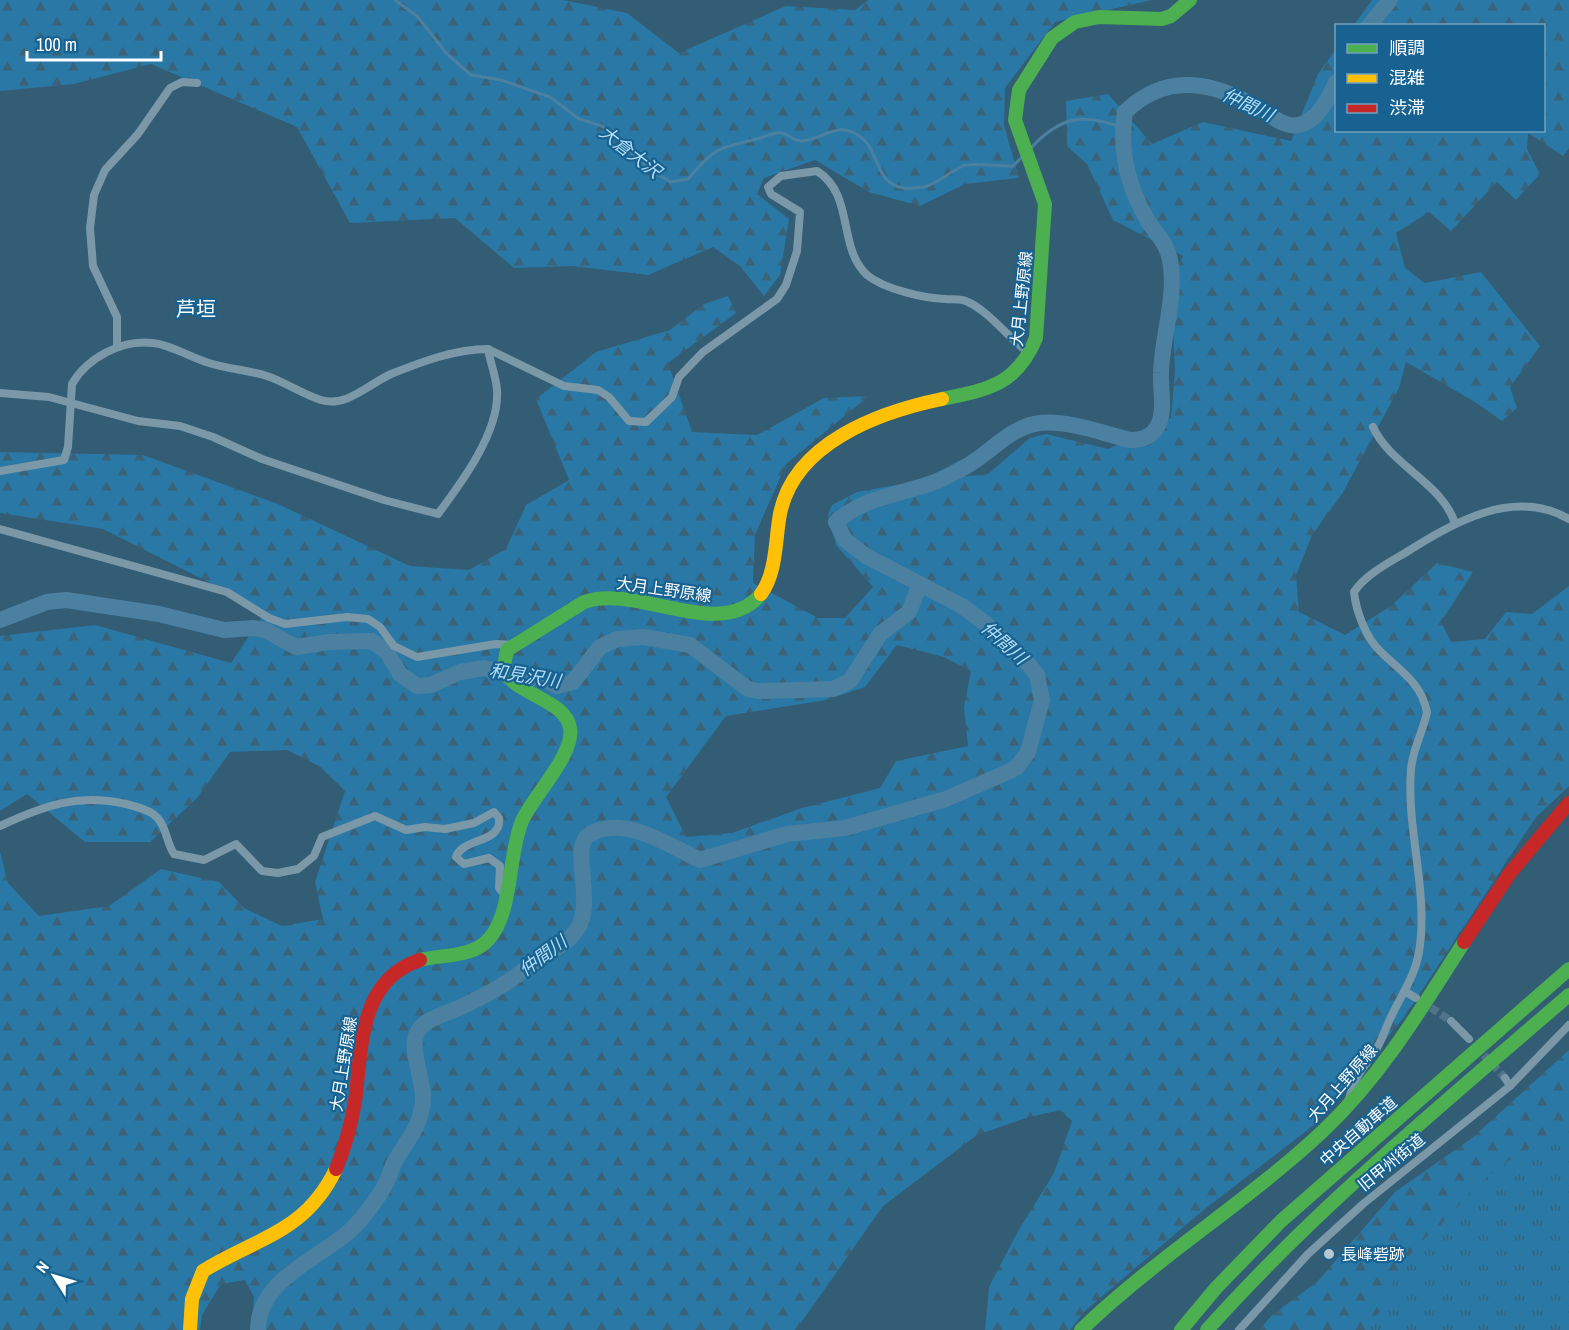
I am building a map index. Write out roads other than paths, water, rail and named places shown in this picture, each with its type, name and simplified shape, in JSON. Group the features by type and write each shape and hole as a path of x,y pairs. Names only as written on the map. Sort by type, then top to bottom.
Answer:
{"main road":[{"name":"大月上野原線","path":"190,1330 191,1304 198,1277 203,1271 306,1214 330,1180 352,1120 361,1035 373,1001 392,977 408,965 427,958 466,953 483,944 495,929 522,822 541,786 566,750 571,729 566,716 558,708 510,683 503,671 503,665 510,648 595,598 611,597 719,613 747,607 763,593 770,579 780,514 787,493 798,473 818,452 868,422 892,412 1001,384 1023,369 1032,354 1037,326 1045,204 1041,184 1015,120 1019,90 1028,72 1052,38 1075,22 1089,17 1162,19 1171,16 1190,0"},
{"name":"大月上野原線","path":"1081,1330 1138,1277 1306,1146 1347,1106 1387,1058 1422,1009 1474,925 1520,860 1569,803"},
{"name":"中央自動車道","path":"1181,1330 1224,1279 1281,1221 1569,969"},
{"path":"1207,1330 1257,1273 1316,1216 1569,995"}],"street":[{"path":"117,347 117,317 93,266 90,228 94,195 105,170 138,134 170,88 182,82 196,83"},
{"path":"0,471 64,460 68,447 69,403 72,384 76,376 92,360 117,347 153,343 209,363 268,376 322,400 340,402 390,375 437,358 474,349 488,349 564,386 598,390 609,397 629,421 646,423 672,398 679,377 703,352 777,299 786,285 797,251 800,212 771,194 768,187 781,176 817,171 831,179 844,213 854,258 866,274 878,282 903,292 966,301 1032,354"},
{"path":"0,393 49,397 138,421 180,426 284,467 384,501 438,514 470,471 489,428 497,391 488,349"},
{"path":"1372,427 1379,442 1438,495 1452,512 1455,523"},
{"path":"1347,1106 1355,1077 1378,1045 1396,1005 1406,992 1419,953 1419,871 1411,809 1411,769 1413,751 1427,712 1413,680 1372,642 1360,616 1354,592 1358,586 1383,567 1455,523 1512,506 1548,509 1569,519"},
{"path":"0,529 227,592 277,622 299,624 346,617 368,619 380,627 394,646 417,657 496,644 510,648"},
{"path":"0,826 65,801 108,800 152,813 165,827 166,841 174,854 204,860 236,844 262,871 278,873 298,869 314,856 322,837 375,816 406,830 424,827 445,829 474,823 494,812 499,818 497,830 492,835 462,849 456,857 464,864 489,858 500,866 499,888 504,894"},
{"path":"1406,992 1416,998"},
{"path":"1451,1021 1469,1039"},
{"name":"旧甲州街道","path":"1239,1330 1301,1261 1363,1204 1508,1082 1569,1025"}],"waterway":[{"name":"大倉大沢","path":"395,0 417,16 447,54 471,75 501,80 550,97 579,119 602,126 652,171 671,182 688,179 719,150 776,133 785,134 800,141 832,131 846,130 854,133 868,144 888,181 904,188 930,185 967,165 1013,166 1023,156"},
{"name":"仲間川","path":"1371,24 1390,0"},
{"name":"仲間川","path":"258,1330 260,1313 267,1298 277,1285 304,1263 333,1244 361,1220 381,1192 394,1163 413,1133 420,1117 423,1099 415,1052 416,1035 420,1028 434,1018 458,1009 506,983 568,940 578,928 583,916 584,903 582,849 584,840 590,834 604,829 632,830 661,840 700,860 787,834 845,828 946,799 1017,767 1028,752 1042,700 1037,675 986,624 962,606 866,556 845,540 836,522 858,507 932,483 965,467 1019,429 1029,425 1062,423 1130,440 1149,436 1157,427 1161,415 1162,359 1172,274 1166,249 1141,208 1130,182 1124,154 1125,112 1157,90 1191,85 1225,92 1285,124 1296,125 1308,121 1318,112 1335,84"},
{"name":"大倉大沢","path":"1030,149 1051,130 1072,120 1095,120 1123,128"},
{"name":"和見沢川","path":"0,620 47,602 66,600 159,614 224,630 254,628 265,630 296,647 329,642 372,641 387,652 400,674 417,686 431,685 460,672 484,668 517,676 542,678 557,686 573,682 600,647 617,639 644,637 690,645 748,689 758,691 833,689 850,681 880,634 909,612 920,584"}],"tunnel":[{"path":"1421,1001 1451,1021"},
{"path":"1476,1046 1505,1078"}],"place":[{"name":"長峰砦跡","path":"1329,1254"}],"district":[{"name":"芦垣","path":"196,309"}]}
